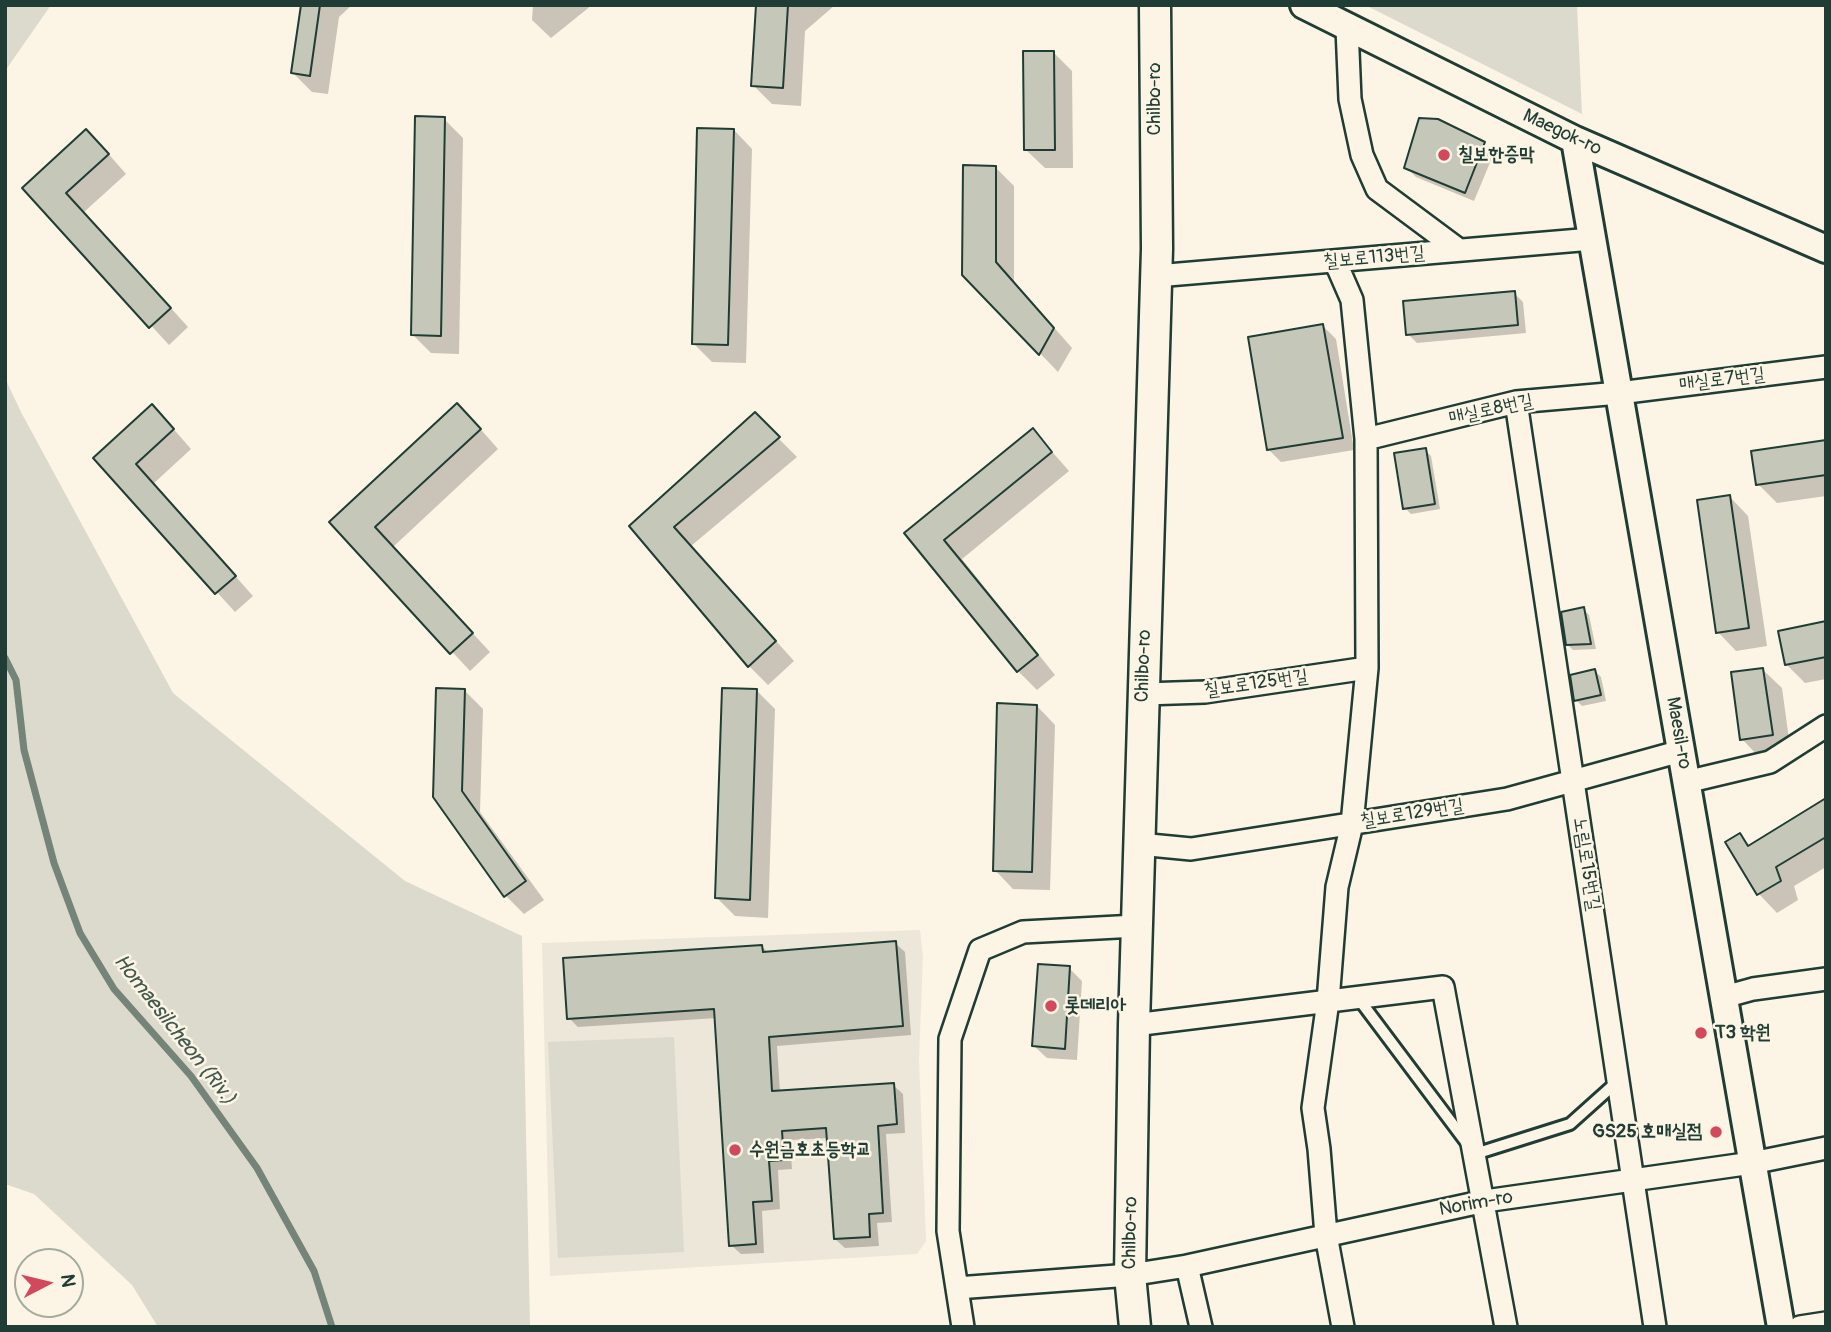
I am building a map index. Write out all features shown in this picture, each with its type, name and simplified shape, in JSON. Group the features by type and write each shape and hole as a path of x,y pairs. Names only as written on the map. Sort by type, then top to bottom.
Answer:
{"main road":[{"name":"Chilbo-ro","path":"1135,1327 1130,1275 1136,926 1156,276 1155,5"}],"street":[{"name":"Maegok-ro","path":"1304,5 1575,140 1826,249"},
{"path":"1347,28 1350,99 1362,155 1377,189 1459,250"},
{"name":"Maesil-ro","path":"1575,140 1781,1327"},
{"name":"칠보로113번길","path":"1156,276 1592,239"},
{"path":"1335,261 1352,300 1366,439 1367,668 1352,824 1338,887 1328,1001 1313,1108 1326,1235 1343,1327"},
{"name":"매실로7번길","path":"1619,393 1826,367"},
{"name":"매실로8번길","path":"1366,439 1516,402 1619,393"},
{"name":"노림로15번길","path":"1516,402 1655,1327"},
{"name":"칠보로125번길","path":"1143,694 1205,692 1367,668"},
{"path":"1686,782 1770,762 1826,726"},
{"name":"칠보로129번길","path":"1139,844 1191,849 1507,799 1681,751"},
{"path":"963,1327 948,1231 950,1040 980,950 1023,932 1136,926"},
{"path":"1724,997 1753,989 1826,979"},
{"path":"1134,1025 1444,987 1506,1327"},
{"name":"Norim-ro","path":"957,1288 1130,1275 1187,1266 1485,1201 1752,1163 1826,1148"},
{"path":"1187,1266 1201,1327"},
{"path":"1800,1327 1826,1323"}],"lane":[{"path":"1358,998 1475,1154 1570,1124 1618,1081"}],"shaded area":[{"path":"5,5 51,5 5,71"},
{"path":"1365,5 1577,5 1582,114"},
{"path":"5,378 173,693 405,881 522,936 530,1327 158,1327 132,1285 34,1194 5,1184"},
{"name":"수원금호초등학교","path":"920,930 923,957 919,1059 926,1241 917,1254 550,1276 542,943"},
{"path":"674,1037 684,1252 558,1258 548,1042"}],"building":[{"path":"301,5 320,5 310,76 291,73"},
{"path":"756,5 788,5 783,88 751,86"},
{"path":"1023,51 1054,51 1055,150 1024,150"},
{"path":"415,116 445,117 441,336 411,335"},
{"name":"칠보한증막","path":"1419,118 1438,119 1485,142 1465,193 1404,168"},
{"path":"697,128 734,129 728,345 692,344"},
{"path":"86,129 109,154 66,193 171,308 149,328 22,188"},
{"path":"963,165 996,166 996,262 1054,328 1039,355 962,275"},
{"path":"1515,291 1518,325 1406,335 1403,301"},
{"path":"1323,324 1343,438 1267,450 1248,337"},
{"path":"457,403 481,429 375,527 473,633 450,654 329,522"},
{"path":"152,404 174,429 136,464 236,576 215,594 93,458"},
{"path":"755,412 780,437 674,527 776,641 748,667 629,526"},
{"path":"1033,428 1052,452 944,540 1038,655 1017,672 904,533"},
{"path":"1826,440 1826,475 1756,485 1751,451"},
{"path":"1426,448 1435,504 1403,509 1394,453"},
{"path":"1730,495 1749,628 1716,633 1697,500"},
{"path":"1584,607 1591,644 1566,645 1561,612"},
{"path":"1826,621 1826,657 1785,665 1778,631"},
{"path":"1763,668 1773,735 1740,740 1731,672"},
{"path":"1595,669 1601,695 1574,701 1570,675"},
{"path":"436,688 465,689 462,791 526,881 504,897 433,797"},
{"path":"722,688 757,689 750,900 715,898"},
{"path":"997,703 1037,705 1032,872 993,871"},
{"path":"1826,798 1826,837 1776,867 1781,881 1757,895 1725,842 1740,833 1748,846"},
{"path":"896,941 903,1026 769,1037 772,1091 894,1083 897,1124 878,1126 883,1213 869,1214 870,1237 834,1239 826,1128 782,1131 784,1160 769,1161 772,1201 753,1202 756,1244 729,1246 714,1009 567,1019 563,958 762,945 763,952"},
{"name":"롯데리아","path":"1038,964 1070,966 1065,1049 1032,1046"}],"waterway":[{"name":"Homaesilcheon (Riv.)","path":"5,658 16,680 24,750 54,863 80,933 114,989 191,1076 257,1168 314,1271 332,1327"}],"place":[{"name":"칠보한증막","path":"1444,155"},
{"name":"롯데리아","path":"1051,1006"},
{"name":"T3 학원","path":"1701,1033"},
{"name":"GS25 호매실점","path":"1716,1132"},
{"name":"수원금호초등학교","path":"735,1150"}]}
